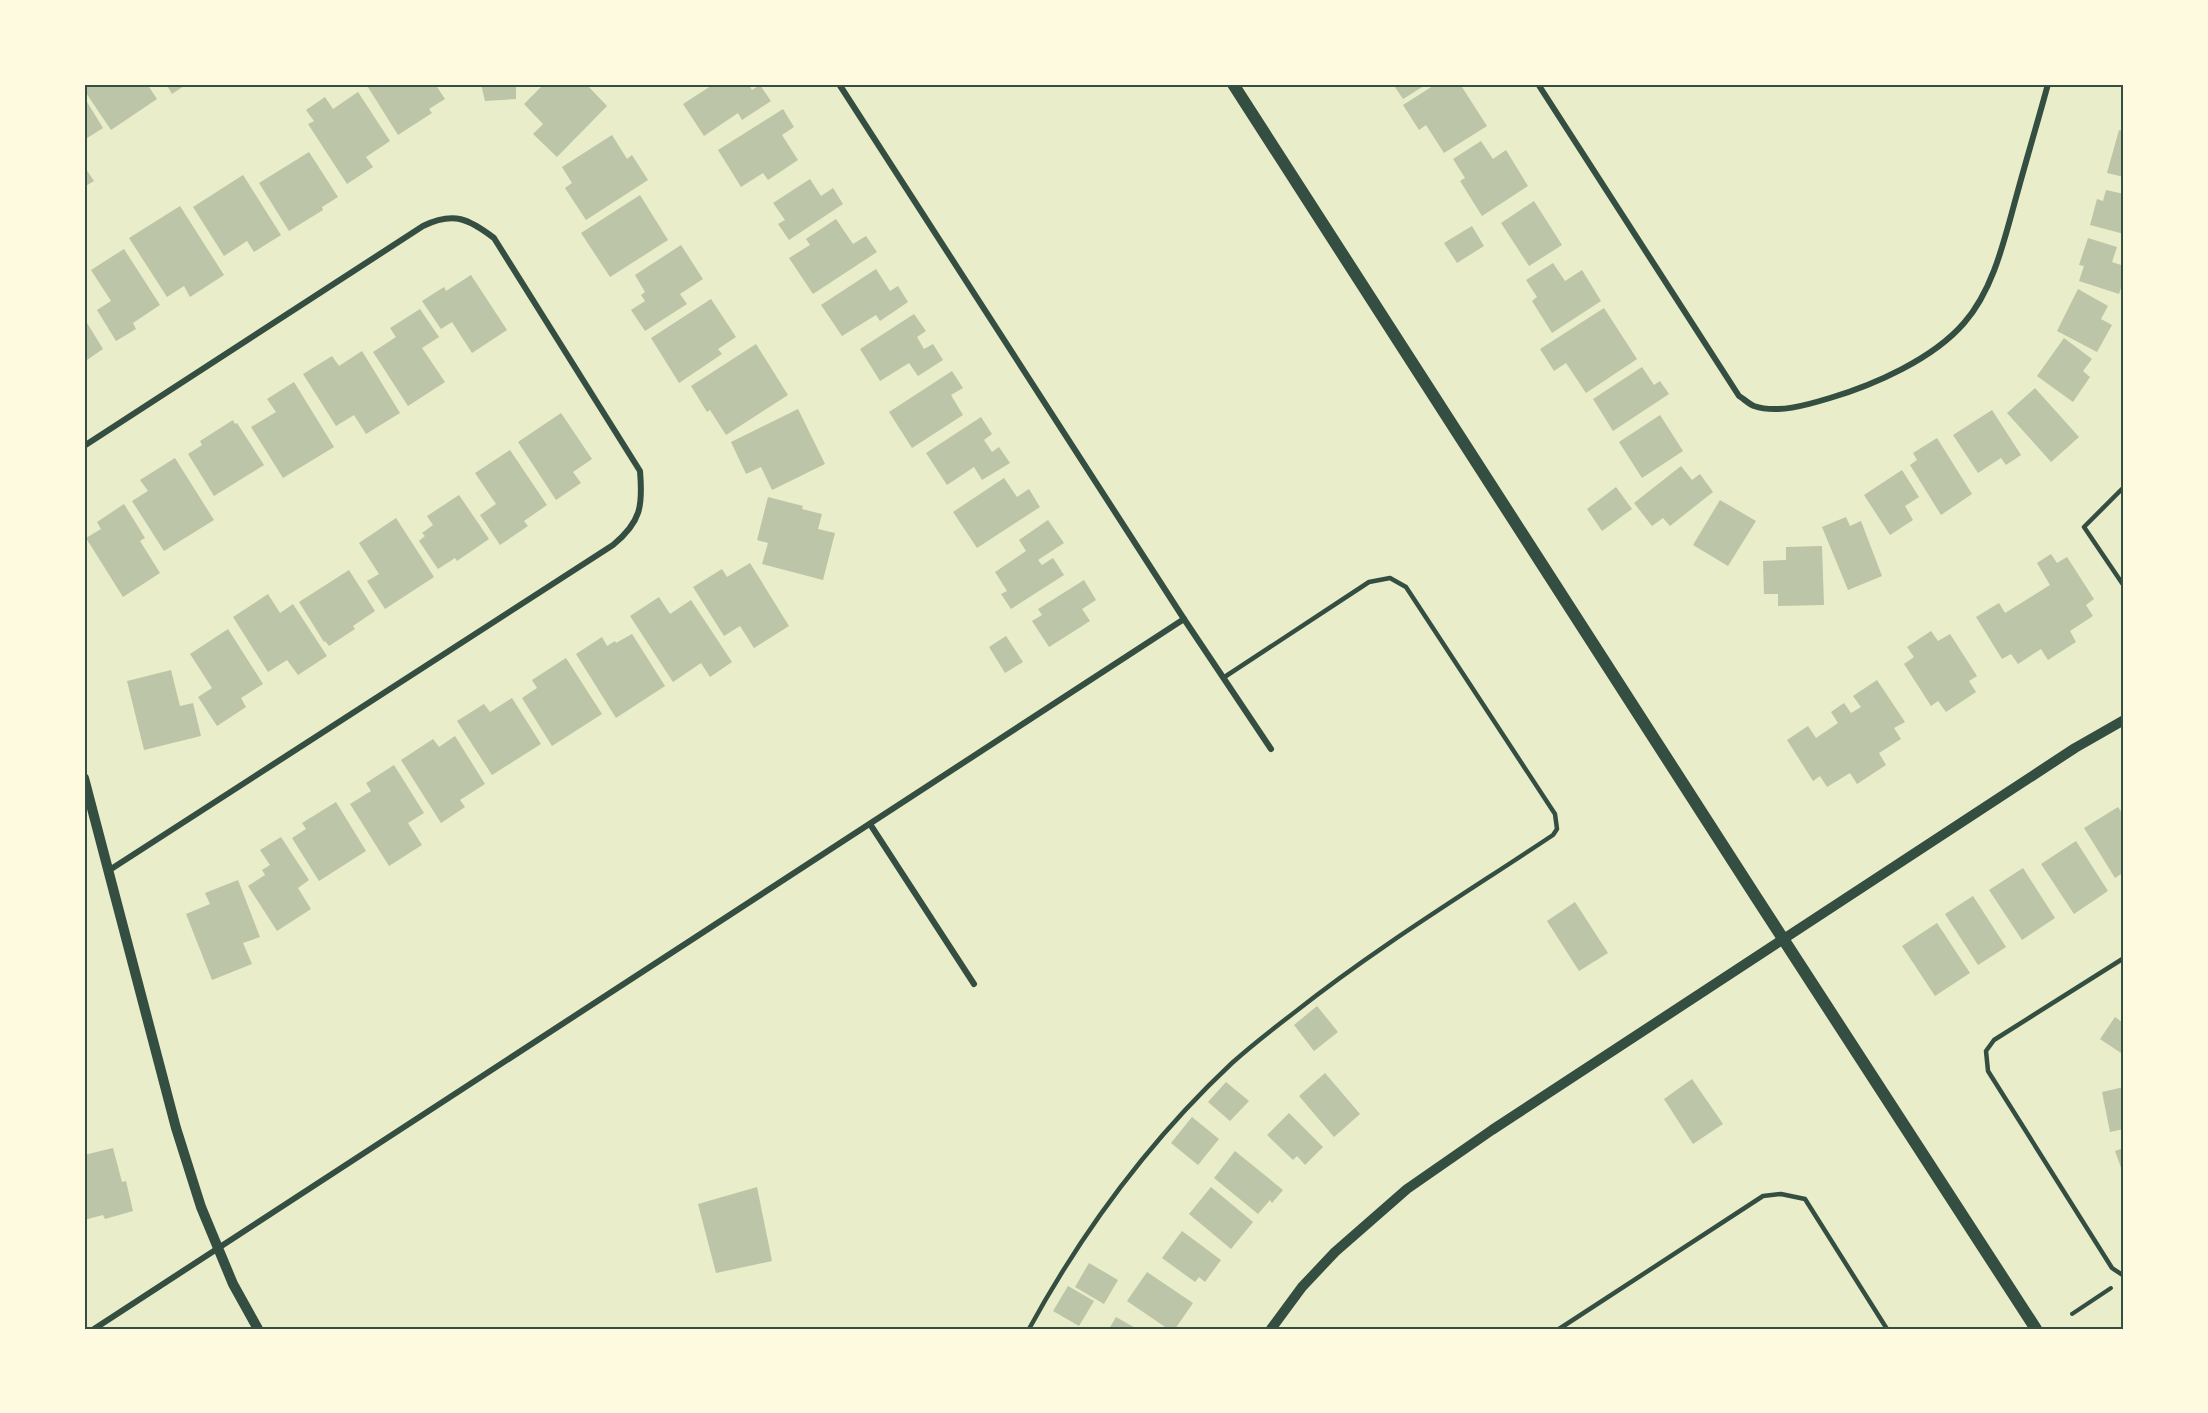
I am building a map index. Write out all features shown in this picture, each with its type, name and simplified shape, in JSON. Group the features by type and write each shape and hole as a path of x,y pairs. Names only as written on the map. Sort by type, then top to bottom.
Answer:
{"main road":[{"path":"1233,84 2036,1329"}],"street":[{"path":"839,84 1184,619 1271,749"},
{"path":"1538,84 1739,396 1753,406 1776,409 1809,404 1872,385 1911,364 1964,323 1998,261 2048,84"},
{"path":"84,446 423,226 438,219 457,218 475,223 494,238 640,471 642,488 639,513 629,532 613,545 108,872"},
{"path":"94,1329 1184,619"},
{"path":"1272,1329 1302,1287 1335,1252 1407,1190 1492,1130 1783,939 2075,748 2124,720"},
{"path":"84,778 176,1128 201,1207 233,1284 258,1329"},
{"path":"870,824 974,984"}],"lane":[{"path":"2124,487 2084,527 2124,586"},
{"path":"1029,1329 1063,1269 1108,1205 1152,1150 1232,1063 1368,956 1553,836 1557,829 1555,814 1406,587 1390,578 1370,582 1223,678"},
{"path":"2124,958 1994,1040 1986,1051 1988,1071 2112,1268 2124,1276"},
{"path":"1559,1329 1763,1196 1781,1194 1805,1199 1887,1329"}],"path":[{"path":"2072,1314 2115,1285"}],"building":[{"path":"84,84 147,84 157,99 111,130 84,90"},
{"path":"166,84 187,84 172,94"},
{"path":"366,84 435,84 445,99 429,109 432,113 398,135"},
{"path":"481,84 516,84 516,99 485,101"},
{"path":"544,84 586,84 607,106 557,157 533,134 543,124 524,104"},
{"path":"714,84 748,84 752,90 760,85 771,101 742,120 738,113 704,136 683,104"},
{"path":"1393,84 1427,84 1403,99"},
{"path":"1436,84 1460,84 1487,126 1444,153 1426,125 1419,130 1403,105"},
{"path":"358,92 390,141 366,157 373,167 347,184 308,124 314,121 306,110 325,97 333,109"},
{"path":"84,97 103,128 84,140"},
{"path":"783,109 794,127 782,135 798,160 768,180 763,173 741,187 718,150"},
{"path":"2119,130 2124,131 2124,177 2107,173"},
{"path":"612,135 627,159 632,155 648,180 586,220 565,188 572,183 562,167"},
{"path":"1481,141 1493,159 1506,150 1528,186 1482,216 1460,181 1465,178 1453,159"},
{"path":"309,152 338,197 322,207 323,210 289,231 259,183"},
{"path":"84,166 94,181 84,187"},
{"path":"243,175 281,235 254,252 247,241 224,256 193,207"},
{"path":"810,179 821,196 833,188 843,204 789,240 778,224 785,220 773,203"},
{"path":"2106,190 2124,194 2124,234 2090,225 2097,199 2103,201"},
{"path":"640,195 668,240 610,277 581,233"},
{"path":"1534,201 1562,245 1529,266 1501,223"},
{"path":"180,206 224,275 190,297 184,286 167,297 129,238"},
{"path":"836,219 853,244 866,236 877,252 813,294 789,258 810,245 806,239"},
{"path":"1472,226 1484,246 1457,263 1444,243"},
{"path":"2088,238 2117,247 2112,262 2124,266 2124,279 2119,294 2079,281 2084,266 2079,265"},
{"path":"681,245 703,279 680,294 687,304 645,331 631,310 645,301 641,295 645,292 635,275"},
{"path":"124,249 160,305 133,323 136,329 116,341 97,310 111,301 91,270"},
{"path":"1553,263 1565,281 1582,270 1601,301 1552,333 1532,301 1537,297 1526,280"},
{"path":"876,269 890,291 898,286 908,302 880,321 876,315 842,336 821,305"},
{"path":"471,275 507,330 472,353 452,322 441,329 422,301 444,287 446,291"},
{"path":"2078,289 2108,306 2101,319 2112,325 2097,352 2057,331"},
{"path":"711,299 736,337 718,349 722,354 679,383 651,338"},
{"path":"1604,308 1637,359 1586,393 1566,363 1554,371 1540,349"},
{"path":"420,309 439,337 422,348 445,382 408,406 373,352 396,337 390,328"},
{"path":"914,314 926,331 917,337 924,349 933,344 943,360 918,376 909,363 880,381 860,349"},
{"path":"84,318 103,349 84,362"},
{"path":"2064,338 2092,359 2083,371 2090,377 2073,402 2037,376"},
{"path":"756,344 788,395 726,435 710,410 707,412 691,386"},
{"path":"362,351 400,413 366,434 354,415 336,426 303,374 332,356 339,366"},
{"path":"1642,367 1654,385 1660,381 1669,394 1613,431 1593,399"},
{"path":"952,371 963,388 951,395 963,415 912,448 889,412"},
{"path":"294,382 334,447 283,478 251,427 276,412 267,399"},
{"path":"2035,388 2079,437 2051,462 2007,413"},
{"path":"798,409 825,464 772,490 761,467 746,474 731,442"},
{"path":"1992,410 2021,455 2006,465 2001,458 1978,473 1953,435"},
{"path":"561,413 592,459 573,472 581,483 556,500 518,442"},
{"path":"1660,415 1683,451 1642,478 1619,442"},
{"path":"981,417 992,434 984,440 992,452 999,447 1010,463 982,480 974,467 947,485 926,453"},
{"path":"233,420 264,465 214,496 188,454 202,445 200,441"},
{"path":"1937,438 1972,494 1941,515 1910,465 1917,460 1913,453"},
{"path":"510,450 547,505 524,521 528,526 500,545 480,515 496,504 475,473"},
{"path":"175,458 214,520 164,551 132,501 148,491 140,480"},
{"path":"1681,466 1692,480 1700,474 1713,492 1670,526 1663,518 1652,526 1634,503"},
{"path":"1902,470 1919,497 1905,506 1913,520 1890,535 1864,495"},
{"path":"1004,478 1017,497 1029,489 1040,507 977,548 953,512"},
{"path":"1616,487 1632,509 1602,531 1587,509"},
{"path":"459,495 489,539 457,561 455,558 438,569 419,541 425,536 422,533 433,525 427,516"},
{"path":"768,497 803,506 802,509 822,514 818,529 835,533 823,580 762,564 768,543 757,540"},
{"path":"1720,500 1756,521 1728,566 1693,545"},
{"path":"124,504 145,538 140,541 160,573 123,597 86,538 101,529 97,522"},
{"path":"1846,517 1850,526 1861,521 1882,576 1848,590 1822,527"},
{"path":"396,518 434,577 385,609 367,581 379,574 359,543"},
{"path":"1048,520 1064,543 1038,560 1042,565 1053,558 1064,575 1011,609 1001,594 1007,591 995,572 1026,551 1019,540"},
{"path":"1822,546 1824,605 1778,606 1778,594 1764,594 1763,561 1786,560 1786,547"},
{"path":"2051,554 2057,563 2067,557 2094,599 2086,605 2093,616 2070,631 2076,642 2048,660 2041,649 2018,664 2011,654 2002,659 1976,617 1999,603 2005,613 2050,585 2037,563"},
{"path":"750,563 789,626 754,648 740,626 724,636 693,587 722,569 727,577"},
{"path":"349,570 375,611 353,626 355,629 329,646 324,642 299,602"},
{"path":"1084,580 1096,600 1082,609 1090,621 1049,647 1032,621 1042,615 1038,609"},
{"path":"268,594 280,613 293,604 327,656 298,675 287,660 268,672 233,617"},
{"path":"659,597 670,614 691,600 732,662 710,677 701,663 673,682 630,616"},
{"path":"228,629 263,684 241,698 246,707 217,726 198,697 212,688 190,654"},
{"path":"1931,631 1938,641 1950,634 1977,676 1969,681 1976,692 1946,712 1938,701 1931,706 1904,664 1914,657 1907,647"},
{"path":"632,634 665,686 616,718 576,654 602,637 607,646"},
{"path":"1006,636 1023,662 1005,673 989,647"},
{"path":"566,658 602,714 552,746 522,698 537,688 532,680"},
{"path":"171,670 180,706 193,703 201,736 144,750 127,681"},
{"path":"1877,680 1905,722 1894,728 1901,739 1879,753 1886,765 1857,784 1850,773 1827,787 1820,776 1813,781 1787,740 1808,726 1816,738 1838,723 1831,712 1844,703 1851,713 1861,707 1853,696"},
{"path":"512,698 541,744 492,775 457,721 484,704 490,712"},
{"path":"455,736 485,784 460,800 465,807 441,823 401,760 433,739 439,747"},
{"path":"394,765 424,813 408,823 422,845 389,866 350,804 371,791 366,783"},
{"path":"336,802 366,851 319,881 292,838 306,829 302,823"},
{"path":"2118,807 2124,816 2124,872 2115,878 2084,828"},
{"path":"281,837 309,880 298,888 311,909 277,931 248,886 265,875 262,870 270,865 260,850"},
{"path":"2076,841 2108,891 2074,914 2041,864"},
{"path":"2023,868 2055,918 2022,940 1989,890"},
{"path":"238,880 260,937 243,943 252,964 212,980 186,914 210,904 205,893"},
{"path":"1973,896 2006,947 1978,965 1945,914"},
{"path":"1575,902 1608,953 1579,971 1547,921"},
{"path":"1937,923 1970,973 1935,996 1902,946"},
{"path":"1317,1006 1338,1032 1314,1051 1294,1025"},
{"path":"2115,1017 2122,1022 2124,1020 2124,1055 2100,1039"},
{"path":"1325,1073 1360,1114 1334,1137 1299,1096"},
{"path":"1692,1079 1723,1124 1693,1144 1664,1099"},
{"path":"1226,1082 1249,1101 1230,1121 1208,1102"},
{"path":"2124,1087 2124,1129 2110,1132 2102,1092"},
{"path":"1289,1113 1323,1147 1305,1165 1297,1156 1293,1160 1267,1135"},
{"path":"1192,1117 1219,1139 1198,1165 1171,1143"},
{"path":"113,1148 122,1182 126,1181 133,1211 105,1219 103,1215 84,1220 84,1155"},
{"path":"2124,1148 2124,1176 2115,1151"},
{"path":"1235,1151 1283,1190 1258,1214 1214,1178"},
{"path":"757,1187 772,1261 716,1273 698,1204"},
{"path":"1211,1187 1253,1222 1231,1249 1189,1214"},
{"path":"1182,1231 1221,1260 1205,1282 1199,1277 1195,1282 1162,1258"},
{"path":"1089,1263 1118,1280 1104,1304 1075,1287"},
{"path":"1147,1272 1193,1303 1175,1329 1168,1329 1127,1301"},
{"path":"1068,1286 1094,1301 1079,1326 1053,1311"},
{"path":"1116,1317 1137,1329 1109,1329"}]}
